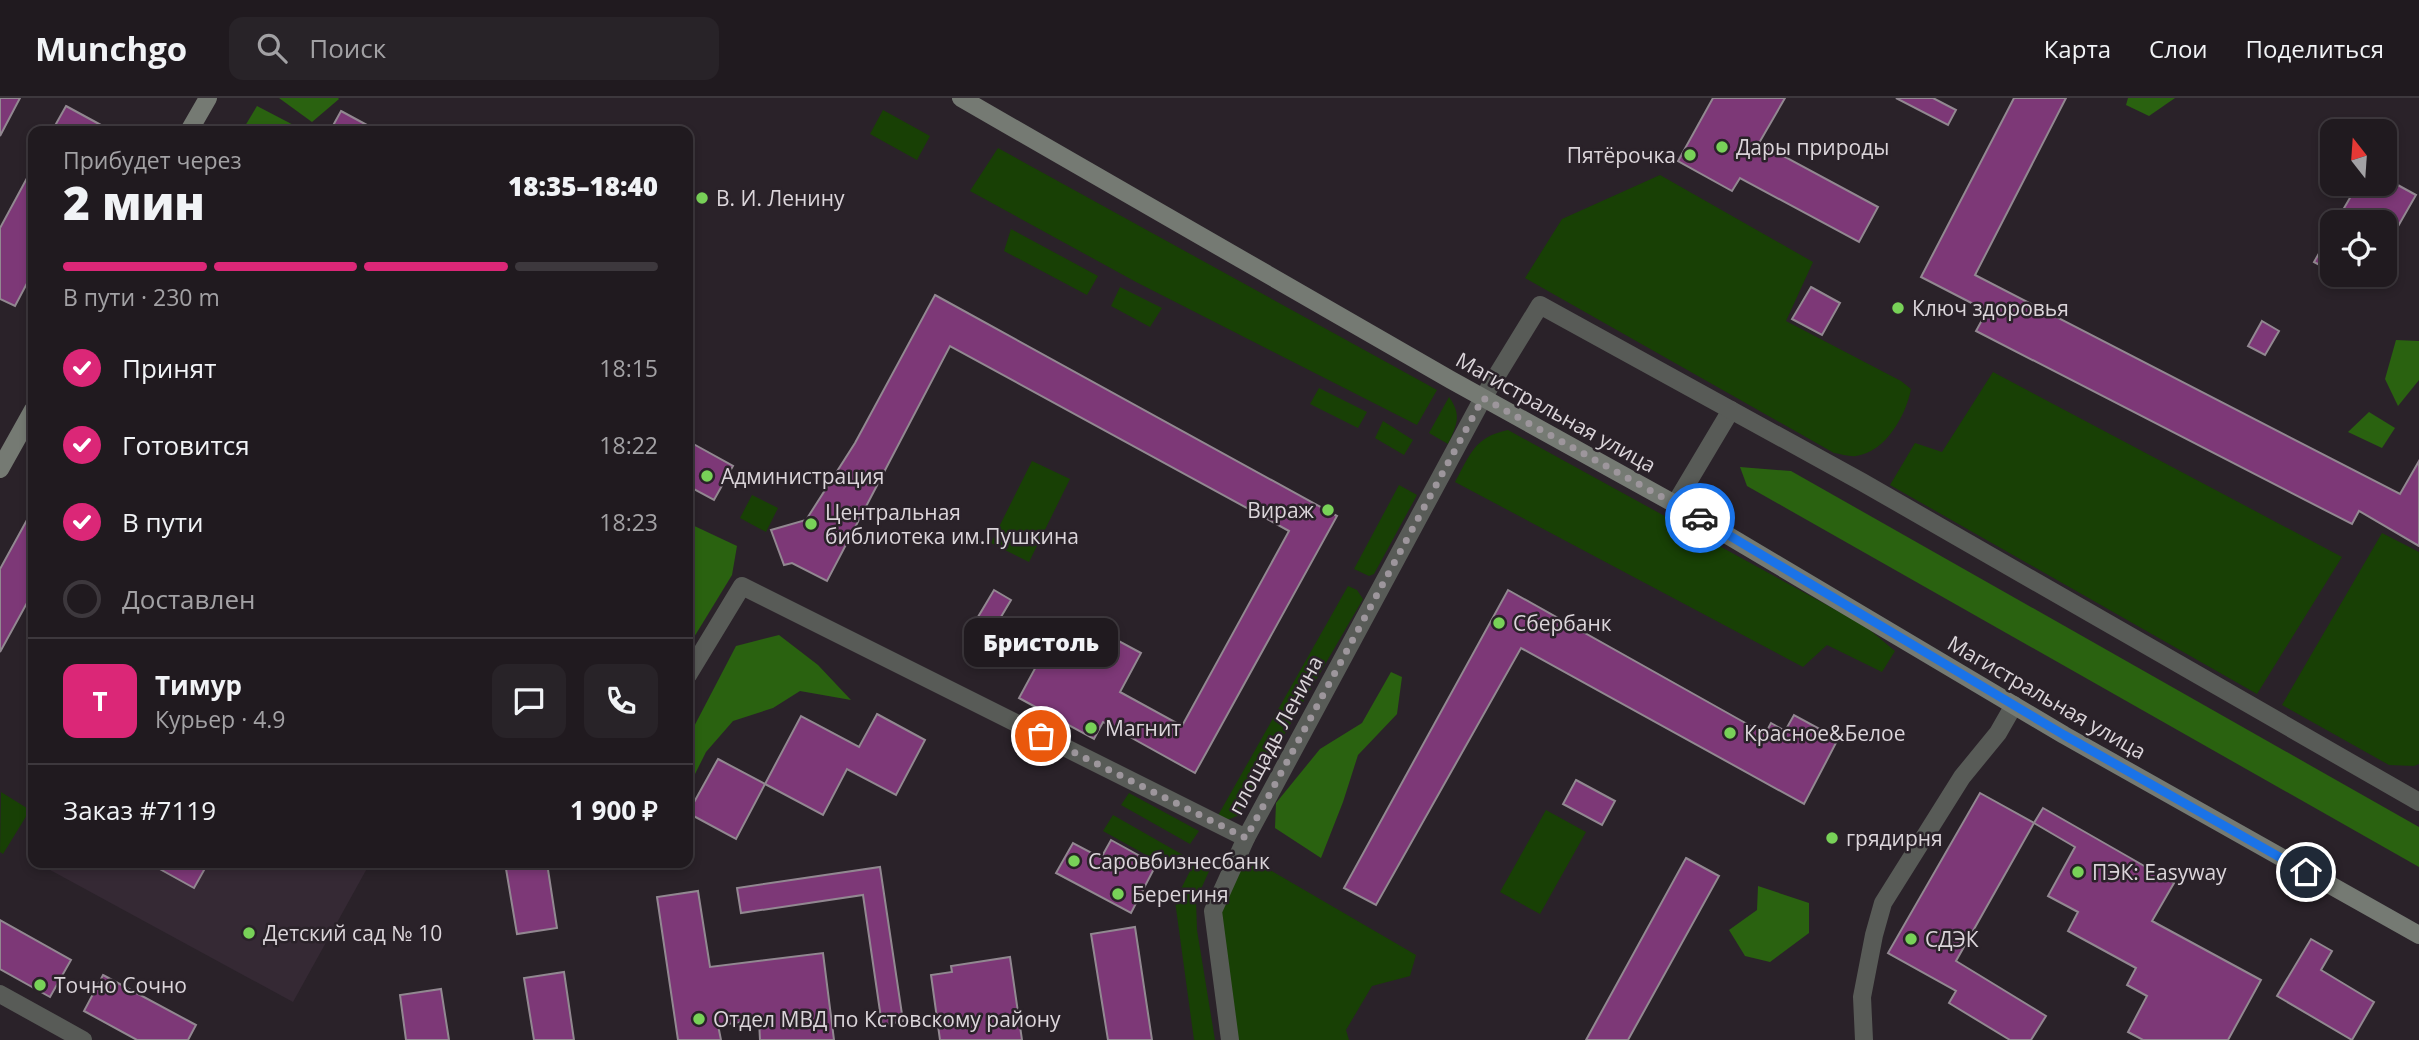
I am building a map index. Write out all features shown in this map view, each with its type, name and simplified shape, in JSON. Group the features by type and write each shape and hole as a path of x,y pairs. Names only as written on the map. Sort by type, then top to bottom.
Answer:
{"main road":[{"path":"192,126 208,98"},
{"name":"Магистральная улица","path":"961,98 1483,398 1675,504 2014,705 2419,935"},
{"path":"0,469 28,419"}],"street":[{"name":"площадь Ленина","path":"693,667 742,586 1246,838 1483,398 1540,305 1731,410"},
{"path":"1675,504 1731,410 1874,489 2419,802"},
{"path":"1864,1040 1862,997 1883,902 1962,777 1998,733 2014,705"},
{"path":"1230,1040 1213,911 1246,838"},
{"path":"0,994 83,1040"}],"shaded area":[{"name":"Детский сад № 10","path":"47,868 367,868 293,1002"}],"green space":[{"path":"279,98 338,98 339,99 312,122"},
{"path":"2128,98 2175,98 2149,116 2126,105"},
{"path":"257,106 295,126 245,126"},
{"path":"883,110 930,136 917,160 870,134"},
{"path":"998,148 1437,390 1417,425 1136,282 970,191"},
{"path":"1660,175 1813,262 1786,321 1901,381 1911,389 1899,421 1877,448 1856,456 1834,453 1525,278 1562,219"},
{"path":"1011,229 1098,276 1087,295 1004,251"},
{"path":"1120,287 1162,308 1150,327 1111,306"},
{"path":"2396,340 2419,341 2419,380 2398,406 2385,379"},
{"path":"1993,372 2342,557 2257,694 1890,485 1915,443 1942,452"},
{"path":"1319,388 1367,412 1358,428 1310,404"},
{"path":"1449,397 1456,409 1457,420 1448,444 1429,433"},
{"path":"2369,412 2395,428 2382,448 2348,432"},
{"path":"1383,421 1413,440 1404,455 1375,438"},
{"path":"1508,430 1865,626 1895,651 1882,672 1827,645 1803,667 1455,482 1480,442"},
{"path":"1032,461 1070,479 1029,562 991,543"},
{"path":"1740,467 1791,471 2419,827 2419,867 1747,486"},
{"path":"1399,485 1417,495 1374,574 1369,576 1354,569"},
{"path":"752,495 778,508 766,532 740,518"},
{"path":"693,525 737,546 732,575 693,639"},
{"path":"2382,533 2419,552 2419,764 2414,766 2389,765 2282,705"},
{"path":"1348,586 1357,590 1363,599 1237,816 1227,820 1216,819"},
{"path":"779,635 818,665 851,700 800,691 773,708 733,721 706,752 693,778 693,728 736,646"},
{"path":"1391,672 1402,677 1397,714 1358,755 1321,858 1275,828 1276,803 1320,749 1362,723"},
{"path":"1,792 28,809 28,813 3,854 0,852"},
{"path":"1129,793 1199,831 1190,844 1121,805"},
{"path":"1546,810 1586,832 1540,914 1500,892"},
{"path":"1113,815 1183,855 1175,871 1103,831"},
{"path":"1253,860 1416,955 1410,976 1372,986 1346,1030 1349,1040 1238,1040 1221,910 1241,866"},
{"path":"1195,861 1210,869 1196,900 1197,930 1215,1040 1194,1040 1175,901"},
{"path":"1758,886 1809,903 1809,933 1770,962 1745,956 1729,930 1757,910"}],"building":[{"path":"0,98 20,98 0,136"},
{"path":"1713,98 1785,98 1759,143 1878,207 1859,242 1740,178 1732,191 1678,161"},
{"path":"1896,98 1933,98 1956,110 1948,125"},
{"path":"2014,98 2066,98 1975,275 2400,494 2419,461 2419,546 2359,511 2352,524 1976,331 1987,311 1921,277"},
{"path":"66,106 103,126 55,126"},
{"path":"341,111 369,126 333,126"},
{"path":"28,176 28,281 15,306 0,299 0,228"},
{"path":"2398,185 2416,195 2397,228 2397,210 2343,210 2351,196 2398,196"},
{"path":"2320,252 2320,265 2314,262"},
{"path":"1811,287 1840,303 1822,335 1792,319"},
{"path":"935,295 1337,516 1195,773 1103,722 1094,739 1019,698 1058,626 1109,653 1117,640 1141,653 1120,692 1182,726 1289,531 950,346 827,581 792,563 784,565 771,530 806,520 855,443"},
{"path":"2262,321 2279,331 2265,355 2248,346"},
{"name":"Администрация","path":"693,444 733,466 714,500 693,489"},
{"path":"28,518 28,601 0,652 0,569"},
{"path":"994,590 1011,600 995,627 978,617"},
{"path":"1508,590 1765,734 1771,723 1785,731 1794,715 1838,739 1804,804 1521,648 1376,905 1344,888"},
{"path":"877,714 925,740 896,795 847,769 823,815 765,784 801,716 859,747"},
{"path":"718,759 765,784 736,839 693,816 693,804"},
{"path":"1576,780 1615,801 1602,825 1563,804"},
{"path":"1980,793 2034,823 1956,961 2046,1016 2031,1040 2010,1040 1949,1003 1956,991 1888,953"},
{"path":"2043,808 2174,883 2152,921 2261,980 2228,1040 2143,1040 2128,1032 2147,996 2127,985 2136,968 2068,931 2078,912 2048,896 2075,847 2034,823"},
{"path":"1111,840 1156,865 1131,913 1056,873 1073,843 1101,858"},
{"path":"1686,858 1719,876 1628,1040 1586,1040"},
{"path":"880,867 903,1021 882,1025 863,895 741,913 737,888"},
{"path":"158,868 205,868 194,888"},
{"path":"506,868 548,868 557,928 517,934"},
{"path":"698,891 710,967 823,953 834,1040 760,1040 759,1020 718,1025 721,1040 678,1040 657,897"},
{"path":"0,920 71,960 50,997 0,969"},
{"path":"1135,927 1152,1040 1108,1040 1091,934"},
{"path":"2311,939 2332,951 2321,970 2374,1002 2352,1040 2277,996"},
{"path":"1010,957 1022,1040 940,1040 931,975 952,972 951,966"},
{"path":"564,972 574,1040 534,1040 524,978"},
{"path":"103,975 196,1025 188,1040 137,1040 84,1011"},
{"path":"441,989 449,1040 406,1040 400,995"}],"way so far":[{"path":"1041,736 1246,838 1483,398 1700,518"}],"place":[{"name":"Дары природы","path":"1722,147"},
{"name":"Пятёрочка","path":"1690,155"},
{"name":"В. И. Ленину","path":"702,198"},
{"name":"Ключ здоровья","path":"1898,308"},
{"name":"Администрация","path":"707,476"},
{"name":"Вираж","path":"1328,510"},
{"name":"Центральная библиотека им.Пушкина","path":"811,524"},
{"name":"Сбербанк","path":"1499,623"},
{"name":"Магнит","path":"1091,728"},
{"name":"Красное&Белое","path":"1730,733"},
{"name":"Бристоль","path":"1041,736"},
{"name":"грядирня","path":"1832,838"},
{"name":"Саровбизнесбанк","path":"1074,861"},
{"name":"ПЭК: Easyway","path":"2078,872"},
{"name":"Берегиня","path":"1118,894"},
{"name":"Детский сад № 10","path":"249,933"},
{"name":"СДЭК","path":"1911,939"},
{"name":"Точно Сочно","path":"40,985"},
{"name":"Отдел МВД по Кстовскому району","path":"699,1019"}],"route":[{"path":"1700,518 2064,735 2306,872"}]}
